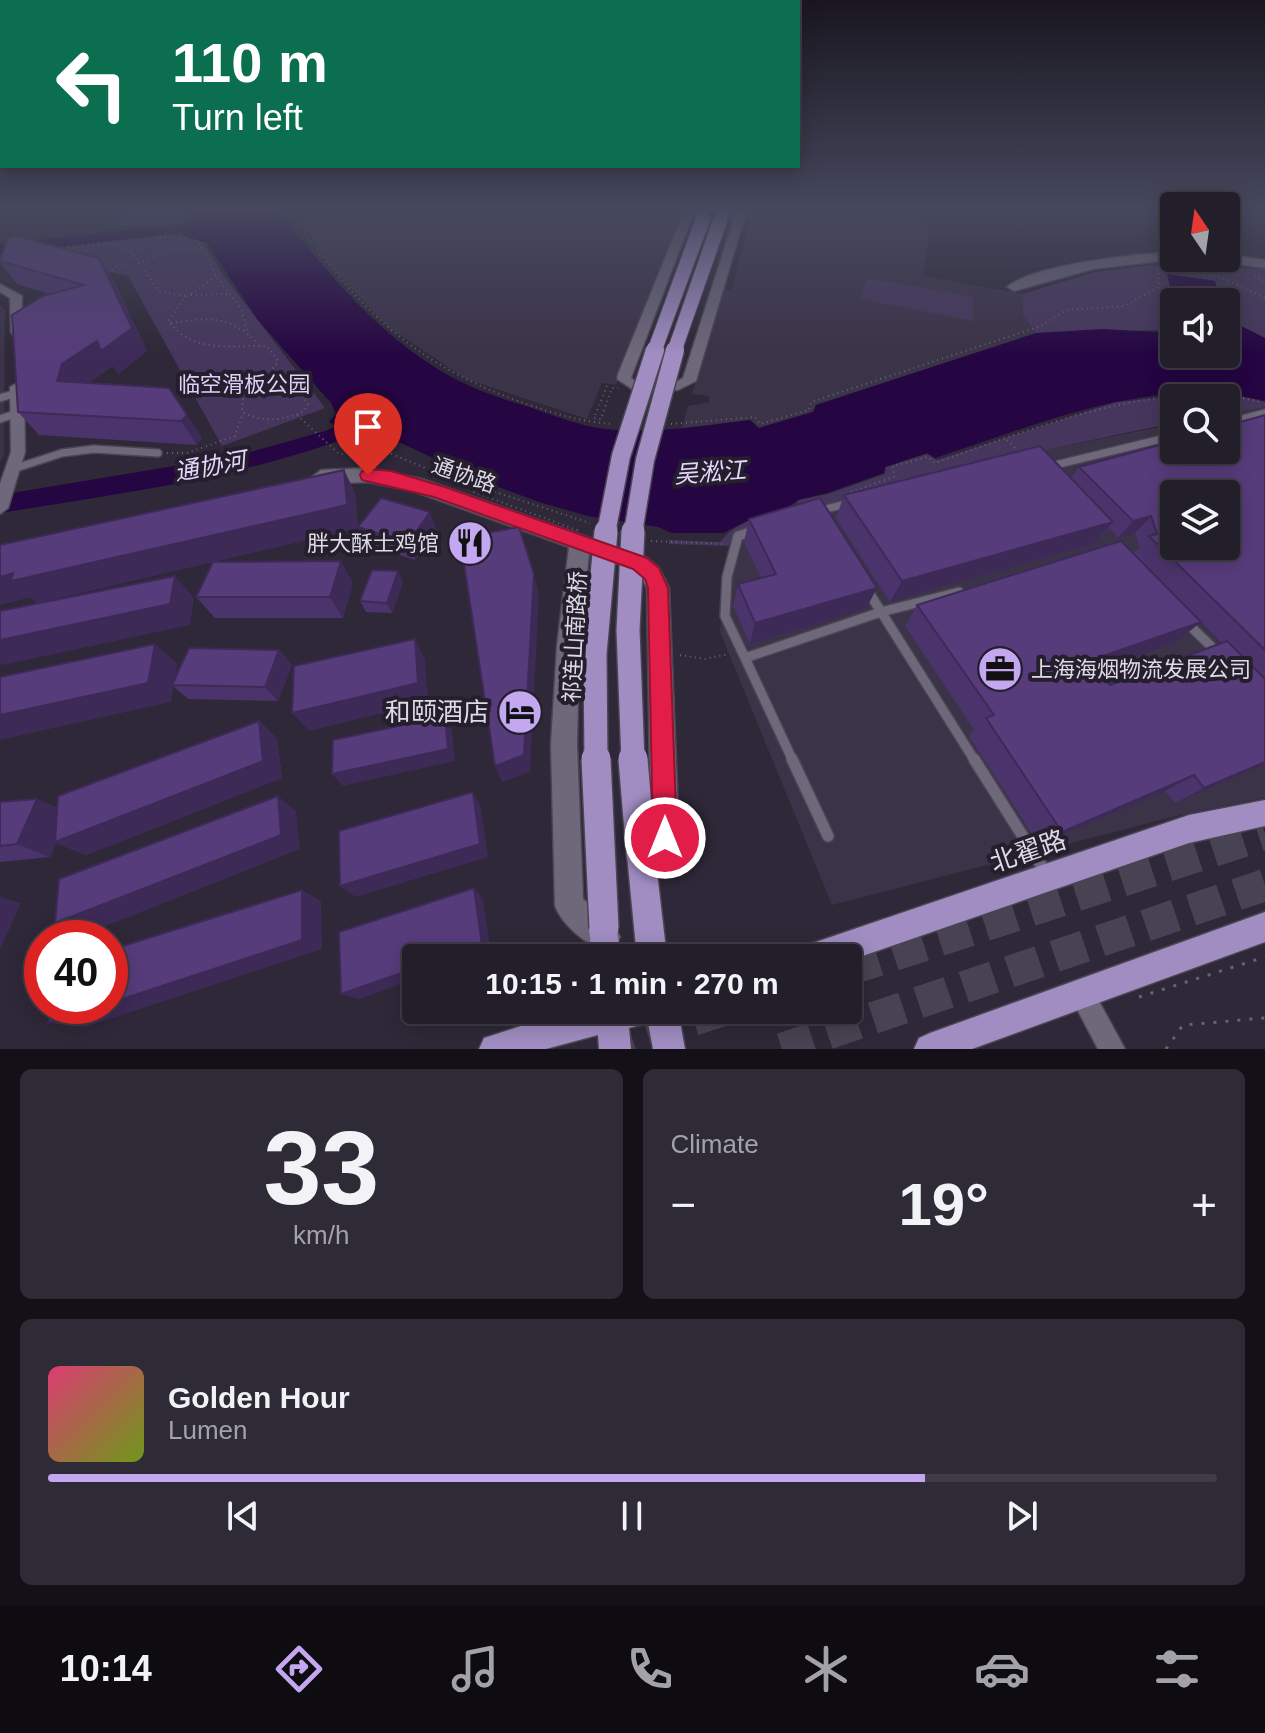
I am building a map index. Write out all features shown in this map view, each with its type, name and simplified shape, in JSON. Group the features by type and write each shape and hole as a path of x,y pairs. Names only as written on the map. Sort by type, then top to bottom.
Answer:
{"main road":[{"name":"祁连山南路桥","path":"605,941 595,733 596,650 608,529 623,449 692,258"},
{"path":"651,944 629,731 627,649 630,567 638,497 656,409 697,258"},
{"name":"北翟路","path":"854,944 1189,829 1265,813"},
{"path":"930,1049 1265,927"},
{"path":"495,1049 576,1024"},
{"path":"615,1049 619,1024"},
{"path":"665,1024 669,1049"}],"street":[{"path":"686,258 625,374 624,379 632,385 678,386 689,381 727,258"},
{"path":"1014,287 1084,265 1154,258"},
{"path":"1240,261 1265,264"},
{"path":"0,287 16,296 18,413 18,452 0,508"},
{"name":"通协路","path":"305,481 343,475 391,478 415,484 640,564 652,574 658,588 665,838 664,852 642,860"},
{"path":"576,541 564,744 569,906 605,941"},
{"path":"1080,992 1112,1049"}],"lane":[{"path":"0,398 17,393"},
{"path":"0,419 18,413"},
{"path":"1240,419 1265,413"},
{"path":"1040,469 1160,439"},
{"path":"12,469 62,453 94,449 158,453"},
{"path":"1028,461 1032,460 1050,481"},
{"path":"804,515 863,500"},
{"path":"818,510 825,523"},
{"path":"765,527 738,536 727,577 725,616 828,836"},
{"path":"865,587 1049,878"},
{"path":"744,655 881,612 968,590"},
{"path":"1179,615 1233,667"}],"path":[{"path":"104,276 130,258"},
{"path":"138,258 153,288 169,296 230,294"},
{"path":"139,263 147,258"},
{"path":"208,258 216,276 241,309 247,331"},
{"path":"322,258 369,312 403,341 471,384 541,409 596,423 626,424"},
{"path":"671,424 755,417 760,424 809,410 811,402 1041,326 1066,310 1124,306 1159,287 1158,268 1221,277 1265,298"},
{"path":"169,323 189,296 216,276"},
{"path":"169,323 226,318 247,331 260,345"},
{"path":"158,453 187,453 235,436 243,395 267,377 278,361 267,346 196,346 177,336 169,323"},
{"path":"242,412 252,419 284,419 304,411 308,404 302,391 293,385 269,385 243,395"},
{"path":"607,386 594,418 601,419 612,388 643,389"},
{"path":"841,495 894,477 893,466 928,457 935,463 1118,403 1193,396 1246,398 1265,403"},
{"path":"297,415 339,454 387,452 486,493"},
{"path":"1006,439 1028,461"},
{"path":"576,541 577,530 471,491 477,486 608,529"},
{"path":"641,540 725,544 732,536"},
{"path":"679,655 705,659 744,655"},
{"path":"1166,1049 1183,1025 1265,1018"}],"shaded area":[{"path":"325,258 667,258 616,385 602,383 587,419 466,379 388,327"},
{"path":"740,258 925,258 923,276 1023,294 1023,316 1036,333 816,405 814,411 759,428 750,420 682,428 688,406 710,402 708,396 692,394 723,289 731,290"},
{"path":"0,305 5,310 4,455 0,462"},
{"name":"上海海烟物流发展公司","path":"1265,407 1265,798 1176,816 832,905 720,632 724,578 734,535 814,508 1021,455 1160,427 1160,464 1240,464 1240,411"}],"green space":[{"name":"临空滑板公园","path":"45,258 213,258 325,408 222,446 128,276"},
{"path":"1152,265 1160,265 1160,272 1265,269 1265,338 1240,325 1240,288 1217,288 1215,281 1168,274 1170,288 1160,288 1160,330 1036,333 1023,316 1023,294 1095,272"},
{"path":"867,278 973,297 973,321 860,299"},
{"path":"1240,397 1265,402 1265,407 1240,411"},
{"path":"1160,398 1160,426 1008,459 843,501 734,535 729,546 669,544 669,540 720,542 735,528 754,518 795,506 799,500 828,494 885,474 886,467 927,454 937,460 1116,402"}],"water":[{"name":"吴淞江","path":"217,258 316,258 383,328 433,366 486,393 595,428 660,430 750,420 759,428 813,412 816,405 1036,333 1160,330 1160,368 1240,368 1240,325 1265,338 1265,401 1240,397 1240,384 1160,384 1160,396 1097,406 935,458 927,453 885,467 884,473 757,516 723,533 672,533 658,527 588,516 539,502 485,482 388,437 364,441 329,422 336,414 331,403 257,319"},
{"path":"1167,274 1215,281 1217,288 1170,288"}],"building":[{"path":"1,258 99,258 132,328 101,351 97,341 62,364 57,381 169,388 187,415 181,421 18,412 12,315 43,296 84,285 0,261"},
{"path":"1265,415 1265,650 1173,560 1240,560 1240,480 1160,480 1160,547 1149,536 1157,534 1151,516 1133,521 1079,467 1160,445 1160,464 1240,464 1240,422"},
{"path":"1040,446 1113,522 902,581 844,495"},
{"path":"344,470 347,505 11,581 13,573 0,577 0,545"},
{"path":"381,498 430,512 408,543 358,527"},
{"path":"820,498 877,588 755,623 738,584 776,574 749,519"},
{"path":"519,527 534,574 524,755 495,766 460,538"},
{"path":"1121,541 1201,622 1089,661 1110,685 1227,641 1265,679 1265,762 1204,788 1194,775 1062,832 986,718 994,715 917,605"},
{"path":"341,561 330,597 196,597 213,562"},
{"path":"372,570 398,571 387,603 360,601"},
{"path":"175,576 170,604 0,640 0,611"},
{"path":"415,639 418,683 292,713 294,666"},
{"path":"155,644 148,683 0,715 0,677"},
{"path":"189,648 279,650 265,687 172,685"},
{"path":"445,716 448,749 332,774 333,740"},
{"path":"259,721 263,761 55,842 58,796"},
{"path":"473,792 480,844 340,886 339,831"},
{"path":"278,796 281,835 63,920 55,920 59,879"},
{"path":"37,799 17,844 0,846 0,802"},
{"path":"474,888 482,944 402,944 402,973 341,994 339,932"},
{"path":"302,890 302,940 128,997 128,944"}],"waterway":[{"name":"通协河","path":"0,504 191,474 240,463 332,437 374,419"}],"tunnel":[{"path":"862,965 1265,834"},
{"path":"782,1049 1265,885"},
{"path":"602,1049 680,1024"}],"place":[{"name":"胖大酥士鸡馆","path":"470,543"},
{"name":"上海海烟物流发展公司","path":"1000,669"},
{"name":"和颐酒店","path":"520,712"}],"route":[{"path":"368,475 391,478 439,492 640,564 652,574 658,588 665,838"}]}
